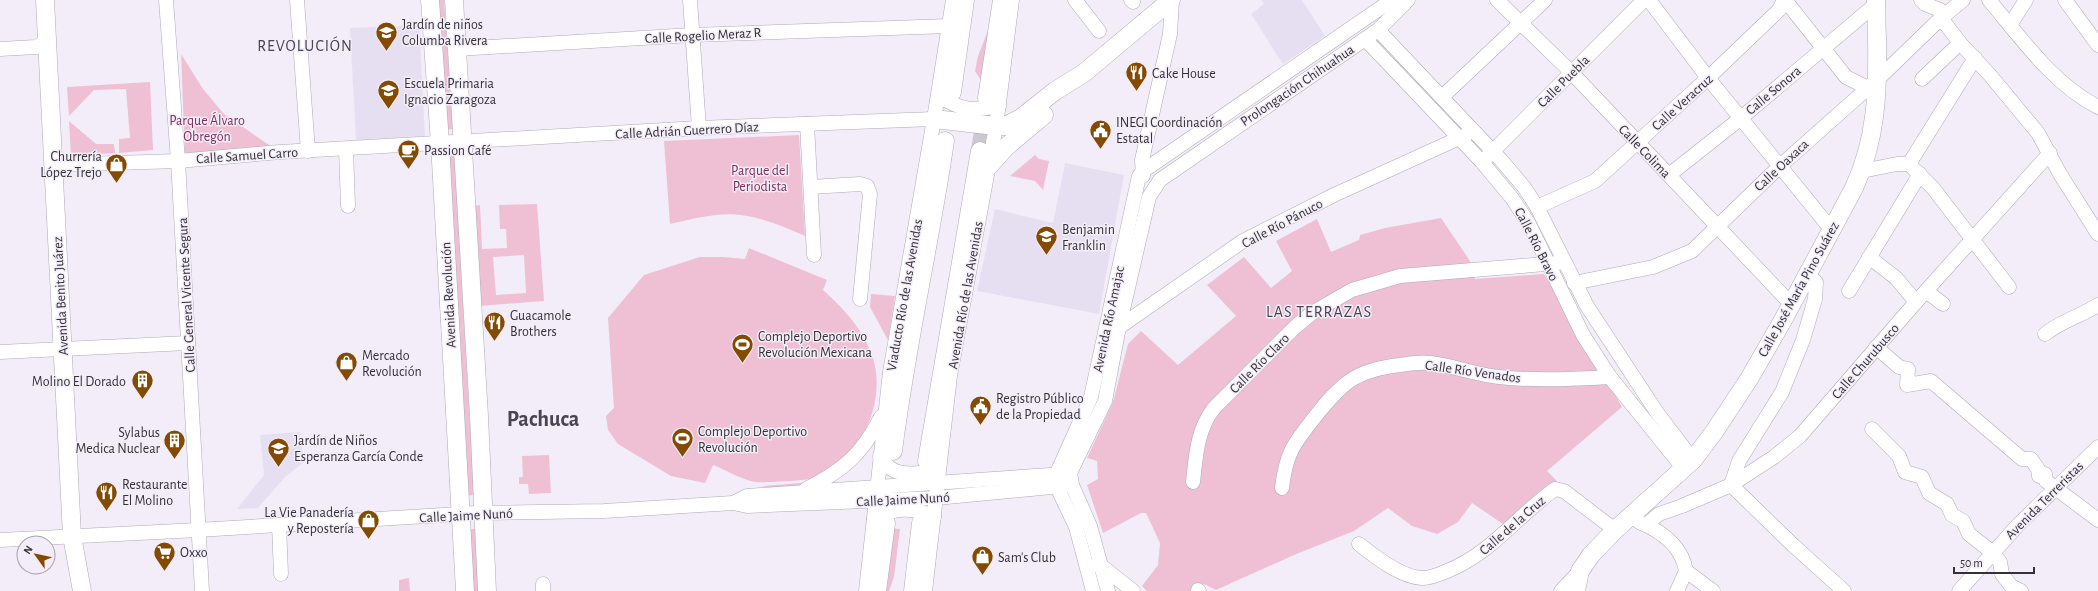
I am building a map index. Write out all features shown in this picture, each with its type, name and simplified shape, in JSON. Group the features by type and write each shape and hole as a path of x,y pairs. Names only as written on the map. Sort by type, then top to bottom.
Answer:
{"main road":[{"name":"Avenida Benito Juárez","path":"45,0 72,536 82,591"},
{"name":"Avenida Revolución","path":"430,0 440,143 465,591"},
{"name":"Avenida Revolución","path":"454,0 488,591"},
{"name":"Viaducto Río de las Avenidas","path":"945,94 965,0"},
{"path":"993,102 1002,0"},
{"path":"934,119 996,126 1005,126 1015,122 1055,91 1084,72 1172,0"},
{"name":"Calle José María Pino Suárez","path":"1580,571 1591,555 1615,530 1688,464 1714,432 1749,379 1807,275 1862,171 1871,138 1876,2"},
{"path":"989,166 1006,147 1062,99 1084,72"},
{"name":"Viaducto Río de las Avenidas","path":"886,453 899,400 915,308 936,204 945,141"},
{"path":"933,457 950,317 980,150"},
{"path":"950,317 966,288 960,260"},
{"path":"915,308 906,286 924,262"},
{"path":"913,591 928,520"},
{"name":"Viaducto Río de las Avenidas","path":"877,591 880,521"},
{"path":"1576,591 1580,571"}],"street":[{"name":"Calle General Vicente Segura","path":"166,0 178,161 202,591"},
{"path":"297,0 308,151"},
{"path":"690,0 699,128"},
{"name":"Viaducto Río de las Avenidas","path":"866,591 880,521 877,494 886,453 885,410 934,119 945,94 949,26 953,0"},
{"name":"Avenida Río de las Avenidas","path":"925,591 928,520 936,498 938,483 933,457 950,376 996,126 993,102 1012,0"},
{"path":"1075,0 1099,31"},
{"name":"Avenida Río Amajac","path":"1146,210 1142,160 1170,34 1172,0"},
{"name":"Prolongación Chihuahua","path":"1143,171 1392,0"},
{"name":"Prolongación Chihuahua","path":"1152,188 1160,180 1378,30 1408,0"},
{"name":"Calle Colima","path":"1497,0 1572,73 1791,304"},
{"path":"1442,97 1545,0"},
{"name":"Calle Puebla","path":"1482,162 1644,0"},
{"path":"1649,0 1708,78 1831,229"},
{"path":"1921,0 1924,4 1940,10 1941,18 1960,43 1975,58 2038,133 2060,174 2098,234"},
{"name":"Calle Oaxaca","path":"1574,283 1653,267 1692,250 1779,167 1941,18 1963,0"},
{"path":"1988,0 2063,83 2086,101 2098,108"},
{"path":"2010,25 2026,0"},
{"path":"2065,0 2098,45"},
{"name":"Calle Sonora","path":"1669,176 1741,118 1876,2"},
{"path":"1787,3 1846,77 1872,83"},
{"name":"Calle Veracruz","path":"1537,207 1595,182 1787,3"},
{"name":"Calle Rogelio Meraz R","path":"457,49 692,35 949,26"},
{"name":"Calle Río Bravo","path":"1378,30 1473,130 1524,188 1537,207 1574,283 1658,414 1688,464"},
{"name":"Calle Río Bravo","path":"1365,39 1482,162 1521,211 1550,264 1557,284 1583,335 1610,377 1688,464"},
{"path":"0,49 36,47 47,41"},
{"path":"1922,79 1960,43"},
{"path":"1908,164 1975,58"},
{"path":"945,94 958,107 971,110 993,102"},
{"name":"Calle Adrián Guerrero Díaz","path":"440,143 699,128 934,119"},
{"path":"807,124 814,255"},
{"name":"Calle Río Pánuco","path":"1103,338 1244,242 1334,195 1459,139 1473,130"},
{"name":"Calle Samuel Carro","path":"53,165 178,161 440,143"},
{"path":"346,149 348,206"},
{"name":"Calle Churubusco","path":"1646,525 1659,514 1682,506 1731,484 1774,457 1800,436 1973,237 2050,153"},
{"path":"1862,171 1897,164 1908,164 1920,174 1973,237 2009,287"},
{"name":"Avenida Río Amajac","path":"1064,480 1091,397 1136,183 1143,171"},
{"path":"1849,291 1920,174"},
{"path":"811,187 860,184 867,186 870,194 860,300"},
{"name":"Avenida Río Amajac","path":"1064,480 1102,409 1119,327 1152,188"},
{"path":"1869,257 1921,296 1943,304"},
{"name":"Calle Río Claro","path":"1192,482 1201,428 1214,408 1295,327 1332,301 1352,290 1400,276 1565,262"},
{"path":"1807,275 1816,282 1815,299 1803,340 1782,392 1739,461 1731,484 1794,546 1844,591"},
{"path":"2045,334 2058,324 2080,316 2098,305"},
{"path":"0,352 188,343"},
{"path":"1876,347 1899,367 1908,369 1907,385 1931,381 2022,459 2031,459 2038,469 2039,476 2045,474 2046,480 2098,520"},
{"name":"Calle Río Venados","path":"1282,488 1287,457 1296,441 1330,398 1342,386 1353,378 1376,368 1411,363 1435,363 1505,378 1574,379 1610,377"},
{"path":"799,492 830,478 849,463 870,439 885,410"},
{"path":"1872,429 1899,456 1906,472 1922,477 1929,493 1946,504 1952,515 1962,521 1969,534 1993,553 2000,562 2002,574 2010,586 2021,591"},
{"name":"Avenida Terreristas","path":"1959,591 2055,487 2098,447"},
{"path":"886,453 890,468 898,472 907,473 922,472 932,468 933,457"},
{"path":"1064,480 1090,526 1099,564 1108,591"},
{"path":"1064,480 1086,569 1093,591"},
{"name":"Calle Jaime Nunó","path":"733,503 747,496 799,492 877,494 936,498 1064,480"},
{"name":"Calle Jaime Nunó","path":"0,540 484,513 604,511 733,503 747,506 877,494 938,483 1064,480"},
{"name":"Calle de la Cruz","path":"1359,544 1395,570 1423,578 1439,574 1459,566 1482,553 1555,489 1564,491 1615,530"},
{"path":"880,521 891,510 914,510 928,520"},
{"path":"1629,518 1646,525 1663,535 1677,548 1684,560 1686,571 1677,591"},
{"path":"279,525 281,574"},
{"path":"1086,569 1099,564"},
{"path":"1099,564 1133,591"},
{"path":"1561,591 1580,571"},
{"path":"1686,571 1713,591"}],"shaded area":[{"path":"1261,0 1302,0 1325,36 1283,64 1251,14 1264,4"},
{"name":"Escuela Primaria Ignacio Zaragoza","path":"419,25 425,136 356,140 350,28"},
{"name":"Benjamin Franklin","path":"1065,163 1124,175 1099,314 977,291 995,209 1053,223"},
{"name":"Jardín de Niños Esperanza García Conde","path":"300,432 304,462 285,477 258,508 237,509 264,475 260,435"}],"green space":[{"path":"436,0 444,0 453,129 444,130"},
{"path":"989,28 981,80 975,71 978,56"},
{"name":"Parque Álvaro Obregón","path":"181,54 203,89 224,114 272,147 185,154"},
{"path":"150,82 153,150 119,153 119,139 130,138 126,89 94,90 69,116 67,87"},
{"path":"69,121 96,144 114,144 115,153 71,156"},
{"name":"Parque del Periodista","path":"799,135 805,236 782,226 750,216 732,214 714,215 670,224 664,141"},
{"path":"445,149 454,149 474,495 465,496"},
{"path":"1035,155 1039,159 1049,161 1043,190 1035,181 1010,176"},
{"path":"537,204 544,301 479,306 473,206 480,205 482,249 507,248 506,229 500,229 499,205","holes":["524,255 526,293 496,295 493,257"]},
{"path":"1441,218 1470,261 1475,279 1544,274 1622,407 1547,471 1557,481 1503,524 1472,503 1458,522 1437,534 1412,526 1388,508 1354,531 1294,555 1216,590 1204,584 1192,591 1147,591 1142,586 1158,565 1160,543 1146,513 1141,513 1103,533 1087,485 1098,479 1097,461 1087,458 1113,402 1128,344 1141,331 1178,365 1236,316 1207,285 1244,257 1271,288 1292,271 1276,241 1317,219 1331,252 1359,240 1360,235 1385,228"},
{"name":"Complejo Deportivo Revolución Mexicana","path":"749,248 827,280 823,290 859,329 873,358 876,376 876,393 873,411 857,444 846,458 817,478 806,480 756,482 740,477 713,465 705,483 671,476 618,444 608,430 606,416 614,408 608,318 644,275 700,257 745,259"},
{"path":"871,294 895,296 888,340 870,307"},
{"path":"549,455 551,493 529,494 528,484 519,484 519,477 523,477 522,456"},
{"path":"814,482 788,488 762,486"},
{"path":"889,528 900,529 894,577 889,591 883,591"},
{"path":"467,529 475,529 478,591 470,591"},
{"path":"409,578 410,591 399,591 399,580"}],"tunnel":[{"path":"980,151 986,110"}],"place":[{"name":"Jardín de niños Columba Rivera","path":"386,52"},
{"name":"Cake House","path":"1136,92"},
{"name":"Escuela Primaria Ignacio Zaragoza","path":"389,110"},
{"name":"INEGI Coordinación Estatal","path":"1100,150"},
{"name":"Passion Café","path":"408,170"},
{"name":"Churrería López Trejo","path":"117,184"},
{"name":"Benjamin Franklin","path":"1047,256"},
{"name":"Guacamole Brothers","path":"494,342"},
{"name":"Complejo Deportivo Revolución Mexicana","path":"742,364"},
{"name":"Mercado Revolución","path":"346,382"},
{"name":"Molino El Dorado","path":"142,400"},
{"name":"Registro Público de la Propiedad","path":"981,426"},
{"name":"Complejo Deportivo Revolución","path":"683,458"},
{"name":"Sylabus Medica Nuclear","path":"175,460"},
{"name":"Jardín de Niños Esperanza García Conde","path":"279,468"},
{"name":"Restaurante El Molino","path":"106,512"},
{"name":"La Vie Panadería y Repostería","path":"369,540"},
{"name":"Oxxo","path":"165,572"},
{"name":"Sam's Club","path":"982,576"}],"district":[{"name":"REVOLUCIÓN","path":"305,45"},
{"name":"LAS TERRAZAS","path":"1319,311"},
{"name":"Pachuca","path":"543,418"}]}
